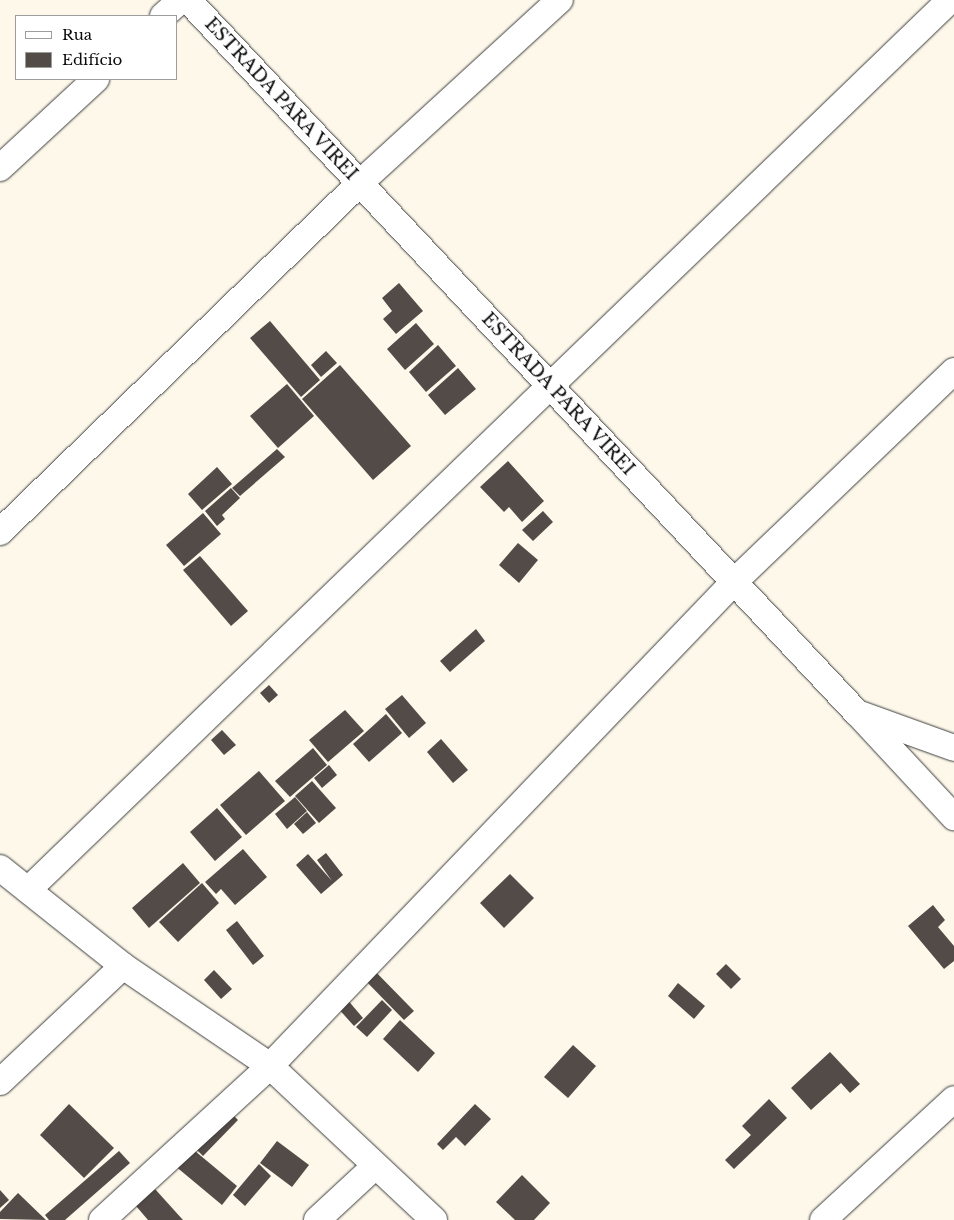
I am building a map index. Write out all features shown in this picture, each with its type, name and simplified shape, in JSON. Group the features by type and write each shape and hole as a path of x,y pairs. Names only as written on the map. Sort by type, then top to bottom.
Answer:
{"street":[{"path":"164,15 180,0"},
{"name":"ESTRADA PARA VIREI","path":"188,0 857,713 954,748"},
{"path":"0,532 360,183 560,0"},
{"path":"28,890 950,0"},
{"path":"0,168 95,80"},
{"path":"102,1220 270,1066 734,582 954,371"},
{"path":"857,713 954,817"},
{"path":"0,868 123,966 270,1066 374,1167 434,1220"},
{"path":"0,1082 123,966"},
{"path":"823,1220 954,1099"},
{"path":"317,1220 374,1167"}],"building":[{"path":"399,283 423,311 396,334 383,319 392,311 382,298"},
{"path":"270,321 320,380 301,397 250,338"},
{"path":"416,323 434,344 405,370 387,349"},
{"path":"438,345 456,366 426,392 409,372"},
{"path":"326,351 337,363 321,377 311,365"},
{"path":"340,365 411,446 373,480 302,399"},
{"path":"458,368 476,389 445,415 428,395"},
{"path":"287,384 314,416 278,448 250,416"},
{"path":"277,449 285,457 240,496 232,488"},
{"path":"508,461 544,501 522,522 509,507 504,512 480,487"},
{"path":"217,467 232,484 202,510 188,494"},
{"path":"231,488 240,498 222,515 225,519 217,526 205,511"},
{"path":"543,511 553,522 533,541 522,530"},
{"path":"203,513 221,534 184,566 166,545"},
{"path":"518,543 538,560 519,583 499,565"},
{"path":"200,556 248,611 231,626 183,570"},
{"path":"476,629 485,641 450,672 440,661"},
{"path":"269,685 278,695 269,703 260,693"},
{"path":"402,695 426,723 409,738 385,709"},
{"path":"345,710 364,731 328,762 309,740"},
{"path":"386,714 402,733 369,762 353,744"},
{"path":"222,730 236,745 224,755 211,740"},
{"path":"441,739 468,770 453,783 427,752"},
{"path":"313,748 327,765 290,797 275,781"},
{"path":"329,765 337,775 322,788 314,778"},
{"path":"259,771 285,801 246,835 220,805"},
{"path":"312,781 336,808 319,823 295,796"},
{"path":"295,797 307,811 287,829 275,814"},
{"path":"217,808 242,837 215,861 190,832"},
{"path":"307,812 316,823 303,834 294,824"},
{"path":"243,849 267,877 235,905 221,889 216,894 205,882"},
{"path":"326,853 343,875 321,894 296,865 308,854 332,881 317,860"},
{"path":"183,863 200,883 149,928 132,908"},
{"path":"510,874 534,898 504,928 480,903"},
{"path":"202,883 219,903 178,942 159,922"},
{"path":"933,905 945,920 938,927 954,946 954,961 944,969 908,926"},
{"path":"237,921 264,956 253,965 226,930"},
{"path":"726,964 741,979 731,989 716,974"},
{"path":"369,965 414,1011 404,1020 360,975"},
{"path":"214,970 232,989 221,999 204,980"},
{"path":"678,983 705,1006 694,1019 668,996"},
{"path":"346,998 363,1018 354,1026 336,1006"},
{"path":"382,1000 392,1010 367,1037 356,1027"},
{"path":"400,1020 435,1053 418,1072 383,1039"},
{"path":"573,1045 596,1066 568,1098 544,1077"},
{"path":"830,1052 860,1084 850,1093 841,1083 811,1110 791,1088"},
{"path":"769,1099 787,1118 734,1169 725,1160 751,1135 742,1126"},
{"path":"69,1104 114,1148 84,1178 40,1135"},
{"path":"475,1104 491,1119 465,1146 456,1137 443,1150 437,1144"},
{"path":"224,1106 238,1120 203,1156 189,1142"},
{"path":"277,1141 309,1165 292,1187 260,1163"},
{"path":"189,1146 237,1186 222,1205 174,1165"},
{"path":"119,1151 130,1163 65,1220 49,1220 45,1215"},
{"path":"259,1164 271,1176 245,1206 233,1195"},
{"path":"522,1175 550,1203 534,1220 515,1220 496,1202"},
{"path":"155,1189 183,1220 148,1220 136,1206"},
{"path":"0,1190 9,1200 0,1208"},
{"path":"18,1193 46,1220 0,1219 0,1212"}]}
